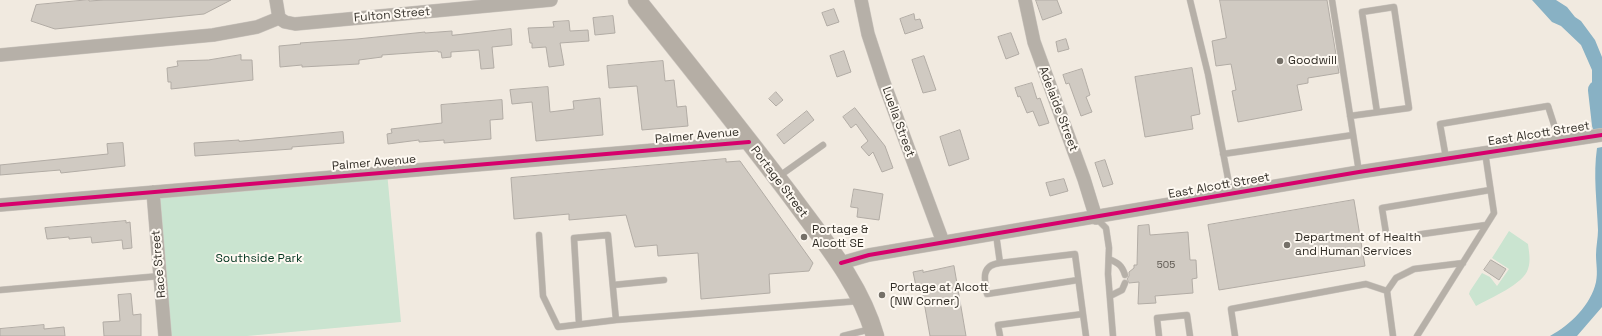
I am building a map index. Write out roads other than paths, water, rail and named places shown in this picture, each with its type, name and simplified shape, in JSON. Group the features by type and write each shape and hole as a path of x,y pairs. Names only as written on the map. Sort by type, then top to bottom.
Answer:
{"main road":[{"name":"Portage Street","path":"637,0 750,142 841,264 861,301 874,332"}],"street":[{"path":"0,55 212,35 257,27 280,19 276,0"},
{"name":"Fulton Street","path":"280,19 295,24 551,0"},
{"name":"Luella Street","path":"861,0 868,34 884,83 943,242"},
{"name":"Adelaide Street","path":"1025,0 1036,48 1084,179 1096,218"},
{"name":"East Alcott Street","path":"841,264 869,254 1096,218 1359,172 1598,135"},
{"name":"Palmer Avenue","path":"0,205 750,142"},
{"name":"Race Street","path":"153,192 165,336"}],"lane":[{"path":"1190,0 1208,74 1231,194"},
{"path":"1332,0 1359,172"},
{"path":"1350,116 1409,108 1394,7 1362,12 1377,112"},
{"path":"1446,158 1440,124 1548,106 1559,140"},
{"path":"1223,154 1353,135"},
{"path":"777,178 822,145"},
{"path":"1417,336 1494,213 1485,152"},
{"path":"1486,225 1387,240 1382,208 1490,190"},
{"path":"1096,218 1106,228 1109,248 1113,336"},
{"path":"996,234 1000,263"},
{"path":"539,235 543,296 558,326 616,320 861,301"},
{"path":"579,324 574,238 608,235 616,320"},
{"path":"1078,280 987,294 985,275 988,268 992,264 1075,254 1086,336"},
{"path":"1109,259 1119,264 1125,275"},
{"path":"1393,336 1387,291 1396,278 1414,269 1463,263"},
{"path":"0,290 160,276"},
{"path":"613,285 664,280"},
{"path":"1110,296 1122,290 1125,283"},
{"path":"1235,336 1231,309 1366,284 1387,291"},
{"path":"1000,336 998,325 1083,314"},
{"path":"1159,336 1157,318 1187,315 1190,336"},
{"path":"843,336 874,332"}],"water":[{"path":"1532,0 1556,0 1567,7 1575,17 1581,21 1595,40 1602,57 1602,118 1595,118 1592,100 1592,70 1581,45 1561,26 1552,22"},
{"path":"1602,147 1602,307 1577,336 1550,336 1579,314 1590,299 1596,282 1598,230 1595,168 1597,148"}],"waterway":[{"path":"1598,90 1602,125"}],"place":[{"name":"Goodwill","path":"1280,61"},
{"name":"Portage & Alcott SE","path":"804,237"},
{"name":"Department of Health and Human Services","path":"1287,245"},
{"name":"Portage at Alcott (NW Corner)","path":"882,295"}],"park label":[{"name":"Southside Park","path":"259,259"}]}
